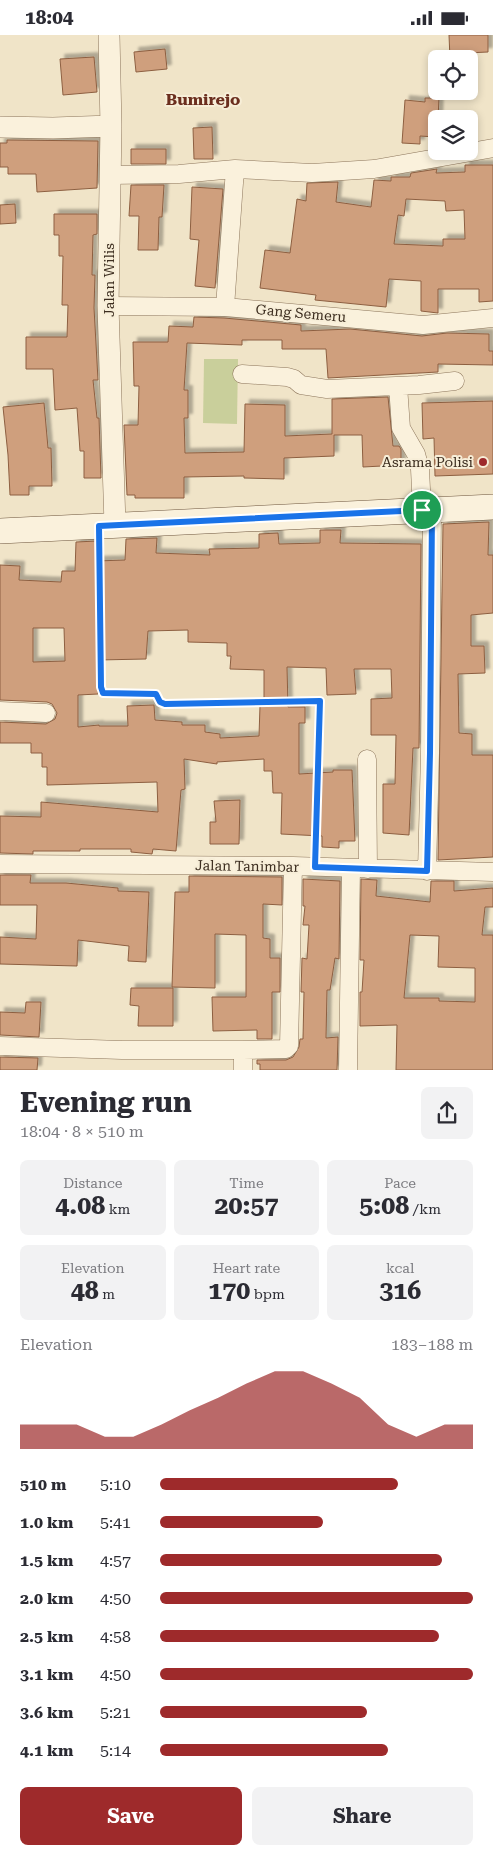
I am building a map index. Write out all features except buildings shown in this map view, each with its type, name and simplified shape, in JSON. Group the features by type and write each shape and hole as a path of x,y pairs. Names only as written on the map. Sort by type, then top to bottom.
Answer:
{"main road":[{"path":"0,531 111,520 493,507"}],"street":[{"name":"Jalan Wilis","path":"109,35 111,126 108,306 111,520"},
{"path":"0,127 111,126"},
{"path":"110,175 235,169 312,173 374,169 493,148"},
{"path":"225,307 235,169"},
{"name":"Gang Semeru","path":"108,306 225,307 423,325 493,318"},
{"path":"242,374 287,377 294,379 301,385 327,389 398,387 455,381"},
{"path":"398,387 401,428 416,455 420,469 425,508 431,733 427,871"},
{"path":"0,711 46,713"},
{"path":"348,1070 367,759"},
{"name":"Jalan Tanimbar","path":"0,864 293,866 493,872"},
{"path":"0,1046 122,1050 286,1049 289,1046 293,866"},
{"path":"243,1050 243,1070"}],"path":[{"path":"111,520 101,687 103,693 156,694 160,702 165,704 320,701 315,867"}],"green space":[{"path":"204,359 238,359 237,424 203,423"}],"place":[{"name":"Asrama Polisi","path":"483,462"}],"district":[{"name":"Bumirejo","path":"203,99"}],"route":[{"path":"422,510 432,510 427,871 315,867 320,701 162,704 156,694 103,693 101,687 99,526 422,510"}]}
